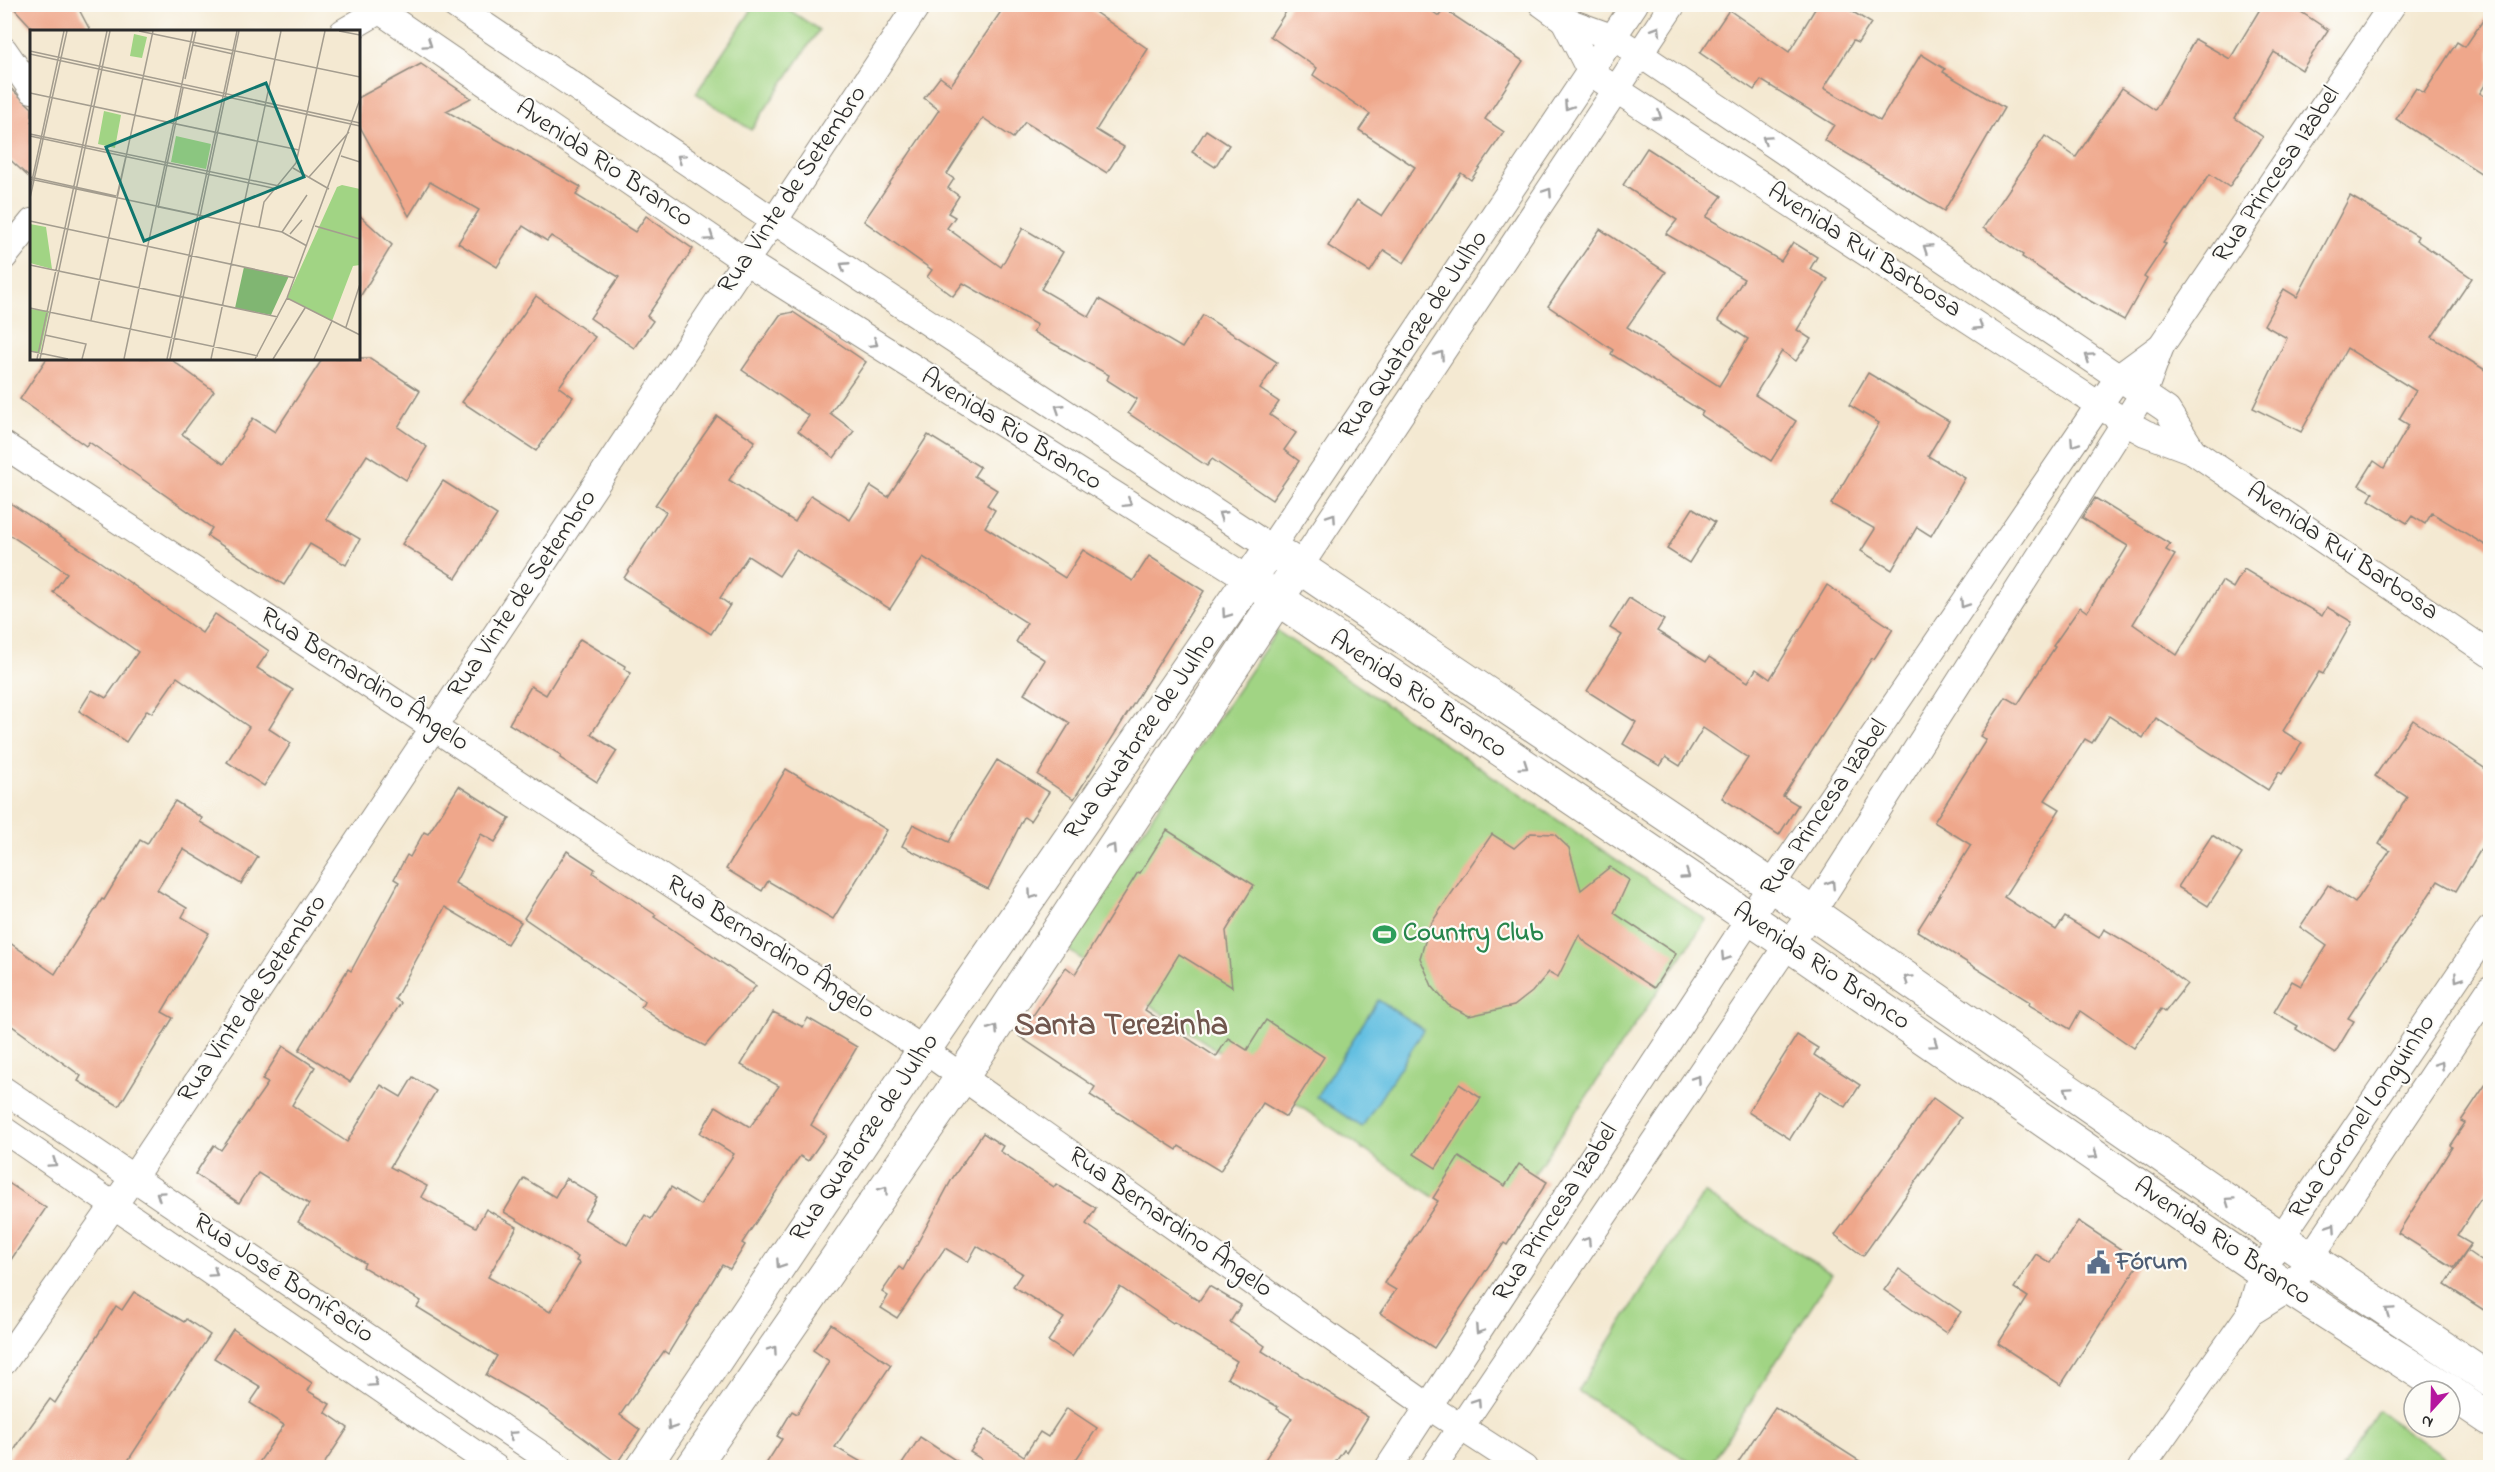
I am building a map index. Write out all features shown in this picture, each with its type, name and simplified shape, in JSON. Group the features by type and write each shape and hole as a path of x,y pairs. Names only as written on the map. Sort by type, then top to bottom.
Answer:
{"street":[{"name":"Avenida Rio Branco","path":"453,4 774,220 1300,566 1812,913 2311,1259 2490,1379"},
{"name":"Rua Vinte de Setembro","path":"4,1362 134,1178 918,4"},
{"name":"Avenida Rui Barbosa","path":"1542,4 1564,20 1614,38 1641,55 2119,377 2167,410 2193,451"},
{"name":"Rua Quatorze de Julho","path":"644,1467 924,1050 1250,580 1635,4"},
{"name":"Rua Quatorze de Julho","path":"692,1467 962,1077 1276,599 1673,4"},
{"name":"Rua Princesa Izabel","path":"1433,1467 1788,944 1812,913 2143,394 2161,346 2393,4"},
{"name":"Avenida Rio Branco","path":"385,8 745,261 1250,580 1788,944 2262,1271 2432,1379"},
{"path":"346,30 385,8"},
{"name":"Avenida Rui Barbosa","path":"1564,20 1591,73 2125,422 2145,434 2193,451 2490,654"},
{"path":"4,50 30,87"},
{"path":"4,257 30,224"},
{"name":"Rua Princesa Izabel","path":"1388,1467 1771,886 2099,405 2119,377 2161,346"},
{"name":"Rua Bernardino Ângelo","path":"4,445 924,1050 1428,1406 1524,1467"},
{"path":"1402,684 1423,650"},
{"path":"1133,748 1165,769"},
{"path":"1632,839 1654,807"},
{"path":"1052,865 1084,892"},
{"name":"Rua Coronel Longuinho","path":"2140,1467 2250,1313 2262,1271 2281,1238 2490,929"},
{"name":"Rua Coronel Longuinho","path":"2250,1313 2290,1288 2490,989"},
{"name":"Rua José Bonifacio","path":"4,1090 561,1467"},
{"path":"2376,1097 2408,1114"},
{"name":"Rua José Bonifacio","path":"4,1130 496,1467"},
{"path":"825,1197 861,1223"},
{"path":"2410,1365 2428,1337"},
{"path":"714,1363 745,1390"},
{"name":"Avenida Rio Branco","path":"2462,1399 2490,1419"}],"green space":[{"path":"755,5 782,5 819,30 751,130 696,93"},
{"name":"Country Club","path":"1277,631 1706,920 1492,1236 1064,947"},
{"path":"1704,1193 1832,1274 1709,1467 1699,1468 1578,1391"},
{"path":"2378,1411 2402,1428 2402,1439 2418,1439 2458,1467 2342,1467"}],"water":[{"path":"1378,1000 1424,1030 1362,1127 1316,1097"}],"building":[{"path":"10,4 76,4 90,30 34,30"},
{"path":"1006,4 1083,4 1148,49 1096,130 1124,147 1107,173 1025,122 1013,138 983,118 947,174 954,179 948,188 959,196 948,213 955,217 947,228 1001,267 1023,228 1063,252 1041,289 1089,317 1099,299 1182,348 1203,315 1277,362 1260,389 1279,402 1270,415 1296,433 1284,450 1299,461 1272,500 1212,459 1207,466 1128,413 1137,399 1107,380 1109,375 1033,332 1037,325 963,283 953,296 927,277 932,270 864,221 939,110 924,98 940,77 951,85"},
{"path":"1291,4 1421,4 1439,16 1444,9 1523,61 1485,119 1504,132 1471,180 1461,173 1404,263 1384,250 1370,272 1328,246 1357,200 1382,216 1415,167 1359,130 1370,114 1313,75 1317,68 1270,36"},
{"path":"1818,4 1840,4 1871,23 1858,43 1853,41 1824,88 1880,121 1921,54 1945,69 1943,72 2004,108 1944,211 1824,140 1834,125 1761,80 1754,90 1700,53 1729,10 1789,52"},
{"path":"2263,4 2289,4 2328,30 2302,70 2274,52 2235,118 2263,137 2229,187 2210,174 2163,243 2166,244 2144,277 2147,279 2124,320 2083,297 1983,228 2045,136 2076,157 2122,88 2155,110 2195,39 2230,59"},
{"path":"2490,10 2490,77 2480,93 2490,100 2490,179 2396,119 2416,88 2424,93 2457,42 2465,47"},
{"path":"421,64 471,98 446,111 581,187 576,195 635,232 646,216 693,249 647,316 653,321 634,348 590,318 619,277 551,236 547,241 523,226 497,267 458,243 479,210 430,182 409,216 360,127 360,97"},
{"path":"4,82 30,106 30,178 4,154"},
{"path":"1206,130 1229,145 1215,167 1192,152"},
{"path":"1647,148 1722,196 1706,217 1781,261 1793,242 1817,257 1810,269 1828,279 1797,330 1811,339 1796,361 1782,351 1755,395 1796,421 1771,461 1701,415 1703,412 1611,354 1613,350 1548,306 1600,229 1666,272 1627,327 1719,386 1748,339 1718,320 1744,279 1666,234 1677,220 1623,185"},
{"path":"2350,196 2418,236 2416,240 2472,278 2432,337 2490,373 2490,548 2432,513 2425,524 2412,516 2407,523 2369,500 2373,493 2359,485 2374,461 2384,468 2409,425 2399,419 2416,391 2347,348 2301,432 2253,408 2287,338 2264,325 2284,289 2297,297"},
{"path":"360,216 392,245 360,297"},
{"path":"536,296 595,337 559,387 573,397 536,451 462,402"},
{"path":"793,312 866,362 830,413 854,431 834,458 798,431 809,416 742,370 780,315"},
{"path":"370,358 420,391 398,427 427,447 406,480 367,455 326,519 360,539 346,565 310,544 284,585 207,536 212,528 89,442 86,446 20,399 46,360 172,360 214,391 182,434 224,464 253,418 275,432 322,360"},
{"path":"1868,373 1949,421 1928,456 1965,478 1931,536 1917,527 1892,570 1861,551 1875,529 1831,504 1879,423 1849,405"},
{"path":"717,416 755,441 729,480 795,522 811,495 850,520 871,486 888,497 928,435 980,467 974,476 997,490 987,505 995,510 985,527 1065,578 1083,550 1133,581 1149,556 1204,591 1074,799 1038,775 1070,723 1024,694 1045,660 1016,642 1027,623 923,557 890,609 796,550 779,576 748,556 720,598 730,605 711,634 624,578 666,512 655,505"},
{"path":"443,481 497,515 456,578 402,544"},
{"path":"2095,498 2170,544 2166,550 2175,555 2133,624 2177,655 2222,581 2233,588 2244,569 2322,616 2327,607 2352,622 2323,674 2319,672 2283,731 2302,743 2282,774 2279,772 2268,790 2156,718 2143,738 2109,716 2092,743 2085,739 2045,800 2060,809 2004,897 2056,930 2065,917 2099,938 2104,929 2150,956 2187,984 2165,1012 2161,1009 2134,1048 2080,1011 2070,1029 2029,1005 2030,1002 1917,931 1971,845 1934,822 1986,740 1980,736 2006,697 2018,704 2080,607 2087,612 2128,546 2082,518"},
{"path":"4,499 96,559 202,633 215,614 269,651 257,668 293,690 269,729 291,743 264,786 227,762 249,727 177,677 152,713 147,710 126,742 79,711 92,690 106,698 138,652 53,592 67,573 4,531"},
{"path":"1693,508 1715,522 1689,563 1667,549"},
{"path":"1827,585 1893,629 1783,796 1798,805 1779,835 1722,798 1748,758 1703,728 1680,766 1666,757 1660,766 1623,744 1636,722 1587,691 1622,635 1610,628 1629,598 1664,620 1657,631 1706,662 1709,657 1748,682 1756,669 1770,679"},
{"path":"580,639 625,666 624,669 631,673 591,734 617,751 597,782 560,758 561,755 509,724 531,686 546,695"},
{"path":"2413,720 2490,772 2490,834 2456,891 2438,881 2348,1018 2354,1021 2335,1053 2296,1029 2298,1026 2274,1012 2292,981 2301,986 2327,946 2300,927 2328,885 2355,903 2390,851 2379,844 2407,797 2375,776"},
{"path":"997,760 1049,792 1030,821 1024,817 988,889 902,846 913,824 949,842"},
{"path":"786,769 887,830 833,919 768,881 762,891 726,869"},
{"path":"459,786 510,818 495,842 481,834 455,883 521,922 507,944 445,907 395,999 401,1003 350,1082 299,1050 348,969 351,971 399,882 394,879 407,855 410,857 424,832 428,834"},
{"path":"175,801 202,818 200,822 258,857 241,884 183,849 157,890 187,908 182,917 209,933 162,1012 173,1018 119,1106 78,1081 81,1076 4,1020 4,939 55,974 140,840 147,844"},
{"path":"1167,830 1254,885 1226,931 1232,987 1179,954 1145,1010 1216,1057 1228,1038 1247,1050 1266,1020 1324,1057 1286,1117 1263,1103 1220,1171 1179,1146 1177,1150 1090,1095 1095,1087 1019,1036 1066,967 1075,974 1138,872 1140,873"},
{"path":"1531,833 1554,834 1569,848 1581,890 1610,867 1629,880 1614,913 1676,954 1654,988 1587,944 1579,935 1558,977 1549,972 1532,992 1514,1006 1469,1016 1448,1005 1432,986 1420,958 1430,925 1492,834 1514,848"},
{"path":"2212,835 2242,854 2208,906 2178,887"},
{"path":"567,851 595,869 593,873 656,915 654,917 756,986 705,1046 667,1026 641,1007 645,1001 524,918"},
{"path":"773,1012 803,1027 808,1018 857,1047 811,1125 826,1135 808,1161 800,1156 742,1243 745,1245 730,1269 722,1265 668,1354 664,1351 620,1415 640,1430 617,1463 543,1408 486,1375 497,1356 417,1307 421,1301 363,1267 365,1263 298,1222 309,1204 258,1173 239,1203 195,1174 214,1145 221,1150 268,1083 262,1080 283,1046 315,1067 292,1105 347,1142 381,1085 401,1097 413,1077 436,1091 390,1167 427,1186 421,1197 476,1227 486,1209 517,1227 488,1277 550,1312 580,1263 576,1261 578,1257 504,1212 524,1178 555,1197 566,1178 597,1197 584,1219 627,1245 645,1215 651,1219 671,1187 700,1205 734,1154 700,1133 716,1106 750,1127 779,1086 741,1065"},
{"path":"1797,1035 1818,1048 1814,1055 1860,1085 1846,1107 1820,1091 1790,1139 1748,1112"},
{"path":"2490,1078 2490,1184 2457,1236 2471,1244 2454,1268 2398,1233 2452,1147 2450,1145 2465,1123 2461,1121"},
{"path":"1459,1084 1481,1098 1436,1168 1414,1154"},
{"path":"1933,1098 1961,1118 1863,1256 1835,1235"},
{"path":"983,1133 1003,1146 1000,1151 1054,1187 1056,1184 1096,1208 1086,1224 1199,1301 1209,1286 1241,1305 1230,1322 1265,1346 1262,1351 1368,1417 1346,1452 1344,1450 1332,1467 1260,1467 1292,1418 1277,1409 1278,1407 1227,1378 1237,1361 1173,1323 1120,1287 1072,1357 1048,1341 1064,1318 1013,1286 1022,1273 977,1246 968,1262 945,1248 897,1318 881,1308 888,1296 882,1292 899,1267 903,1270 952,1179"},
{"path":"1459,1157 1505,1186 1519,1164 1547,1182 1507,1245 1504,1243 1434,1348 1380,1313 1396,1290 1384,1283 1438,1201 1433,1198"},
{"path":"4,1180 46,1208 4,1270"},
{"path":"2078,1221 2140,1262 2061,1385 1998,1344 2028,1297 2014,1288 2036,1254 2050,1263"},
{"path":"2467,1251 2490,1267 2490,1314 2445,1285"},
{"path":"1899,1269 1961,1312 1946,1333 1884,1290"},
{"path":"134,1292 184,1322 186,1319 210,1335 124,1467 4,1467 50,1399 55,1403 116,1306 122,1310"},
{"path":"831,1324 891,1365 835,1447 870,1467 764,1467 782,1439 777,1436 792,1411 797,1414 829,1361 813,1350"},
{"path":"233,1329 312,1383 308,1391 330,1404 325,1412 348,1428 322,1467 256,1467 284,1425 250,1403 261,1387 214,1358"},
{"path":"1775,1407 1869,1467 1735,1467"},
{"path":"1067,1408 1097,1428 1071,1467 994,1467 970,1452 985,1430 1024,1456 1040,1432 1048,1437"},
{"path":"920,1437 966,1467 900,1467"}],"place":[{"name":"Country Club","path":"1385,934"},
{"name":"Fórum","path":"2098,1263"}],"district":[{"name":"Santa Terezinha","path":"1121,1026"}]}
